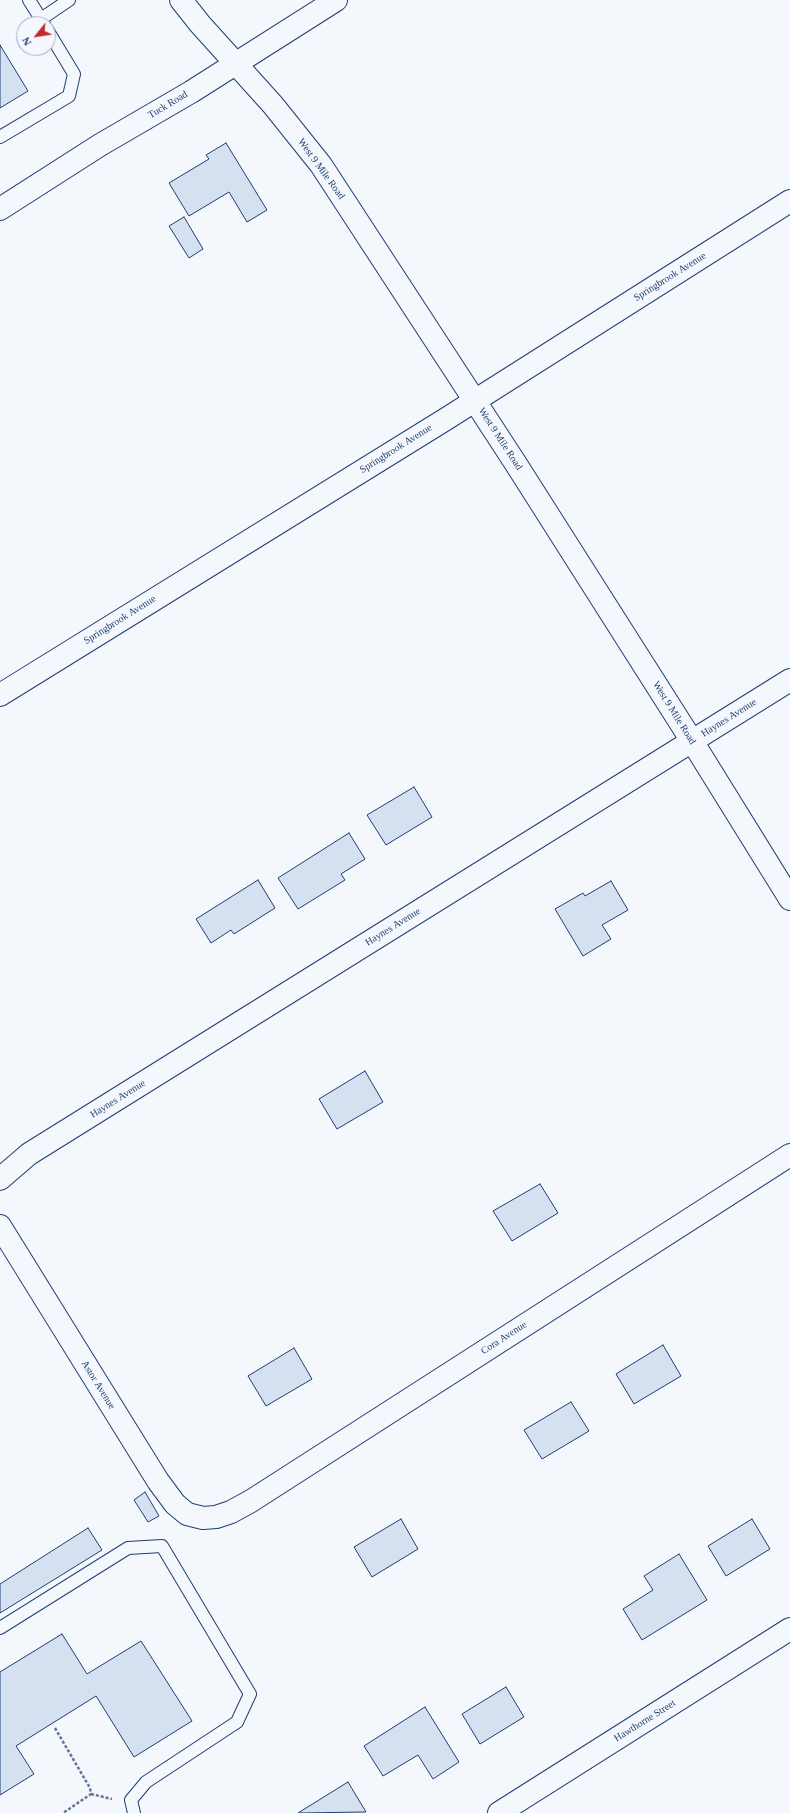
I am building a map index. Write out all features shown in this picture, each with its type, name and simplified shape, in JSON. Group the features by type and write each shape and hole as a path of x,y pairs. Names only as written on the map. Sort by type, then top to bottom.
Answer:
{"street":[{"name":"West 9 Mile Road","path":"181,0 235,64 273,105 321,165 474,400 692,741 790,899"},
{"name":"Tuck Road","path":"0,209 100,145 184,96 336,0"},
{"name":"Springbrook Avenue","path":"0,695 790,201"},
{"name":"Haynes Avenue","path":"0,1180 29,1154 790,680"},
{"name":"Cora Avenue","path":"216,1517 231,1512 251,1501 790,1155"},
{"name":"Astor Avenue","path":"0,1226 158,1481 175,1504 187,1514 203,1518 216,1517"},
{"name":"Hawthorne Street","path":"499,1813 790,1629"}],"lane":[{"path":"30,0 39,16"},
{"path":"49,16 70,0"},
{"path":"0,136 69,96 74,74 56,44"},
{"path":"0,1628 128,1548 162,1546 250,1694 237,1722 146,1782 131,1800 134,1813"}],"path":[{"path":"55,1728 90,1788 91,1794 63,1813"}],"building":[{"path":"0,45 28,91 0,108"},
{"path":"226,143 267,210 247,222 229,192 189,216 169,183 209,159 206,155"},
{"path":"184,217 203,249 189,258 169,226"},
{"path":"414,787 432,817 386,845 367,815"},
{"path":"349,833 365,859 341,874 345,880 298,909 278,878"},
{"path":"258,880 275,908 234,934 231,930 211,943 196,919"},
{"path":"611,881 628,910 602,925 611,939 583,956 555,909 583,893 585,896"},
{"path":"365,1071 383,1102 337,1129 319,1099"},
{"path":"540,1184 558,1213 512,1241 493,1211"},
{"path":"663,1345 681,1376 634,1404 616,1374"},
{"path":"294,1348 312,1379 266,1406 248,1376"},
{"path":"571,1402 589,1431 542,1459 524,1430"},
{"path":"145,1492 159,1516 148,1522 134,1500"},
{"path":"401,1519 418,1549 372,1577 354,1547"},
{"path":"752,1519 770,1549 726,1576 708,1546"},
{"path":"88,1528 102,1550 0,1613 0,1584"},
{"path":"679,1554 707,1600 642,1640 623,1609 653,1590 644,1576"},
{"path":"62,1634 87,1674 141,1641 192,1721 134,1757 96,1696 16,1746 34,1774 0,1795 0,1672"},
{"path":"506,1687 524,1717 480,1744 462,1714"},
{"path":"425,1707 459,1762 433,1779 418,1755 383,1776 364,1746"},
{"path":"348,1782 366,1812 298,1813"}]}
